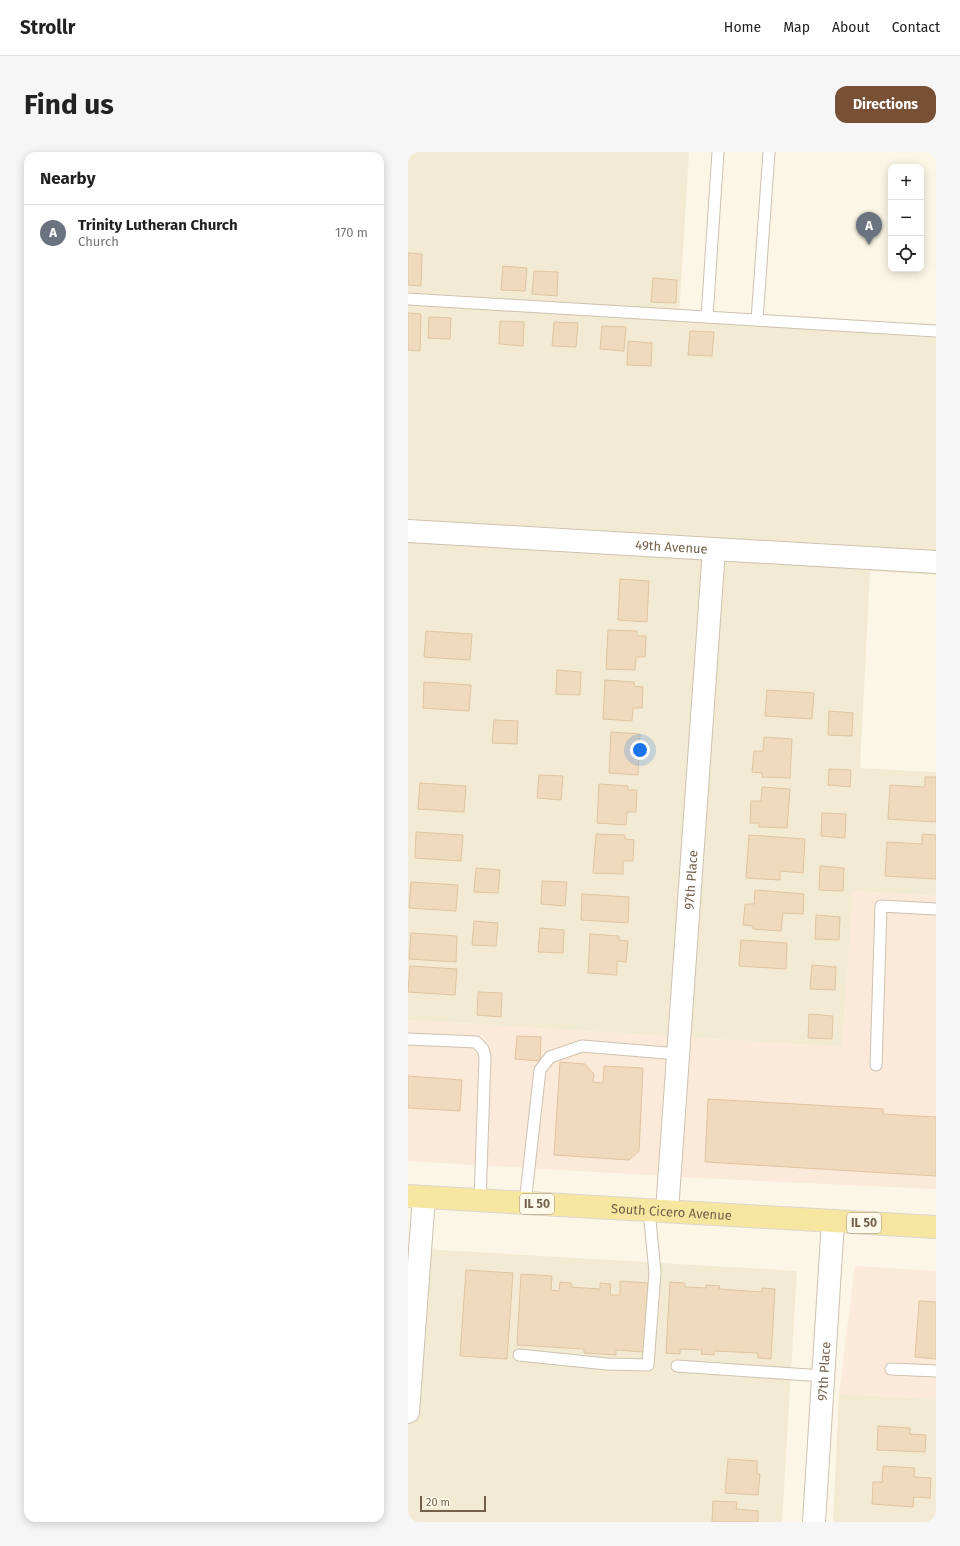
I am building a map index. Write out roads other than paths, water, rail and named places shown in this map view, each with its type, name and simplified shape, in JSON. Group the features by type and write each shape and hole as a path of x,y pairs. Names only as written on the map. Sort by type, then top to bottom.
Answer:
{"main road":[{"name":"South Cicero Avenue","path":"416,1196 936,1227"}],"street":[{"name":"49th Avenue","path":"408,531 936,562"},
{"name":"97th Place","path":"658,1211 678,1054 714,549"},
{"path":"408,1412 416,1196"},
{"name":"97th Place","path":"814,1522 833,1221"}],"lane":[{"path":"707,317 718,152"},
{"path":"757,320 769,152"},
{"path":"408,299 936,331"},
{"path":"876,1065 881,906 936,908"},
{"path":"408,1039 476,1042 483,1049 485,1057 480,1200"},
{"path":"525,1203 540,1070 550,1057 582,1046 678,1054"},
{"path":"519,1355 607,1364 648,1365 658,1211"},
{"path":"677,1366 823,1376"},
{"path":"891,1369 936,1371"}],"place":[{"name":"Trinity Lutheran Church","path":"869,245"}]}
